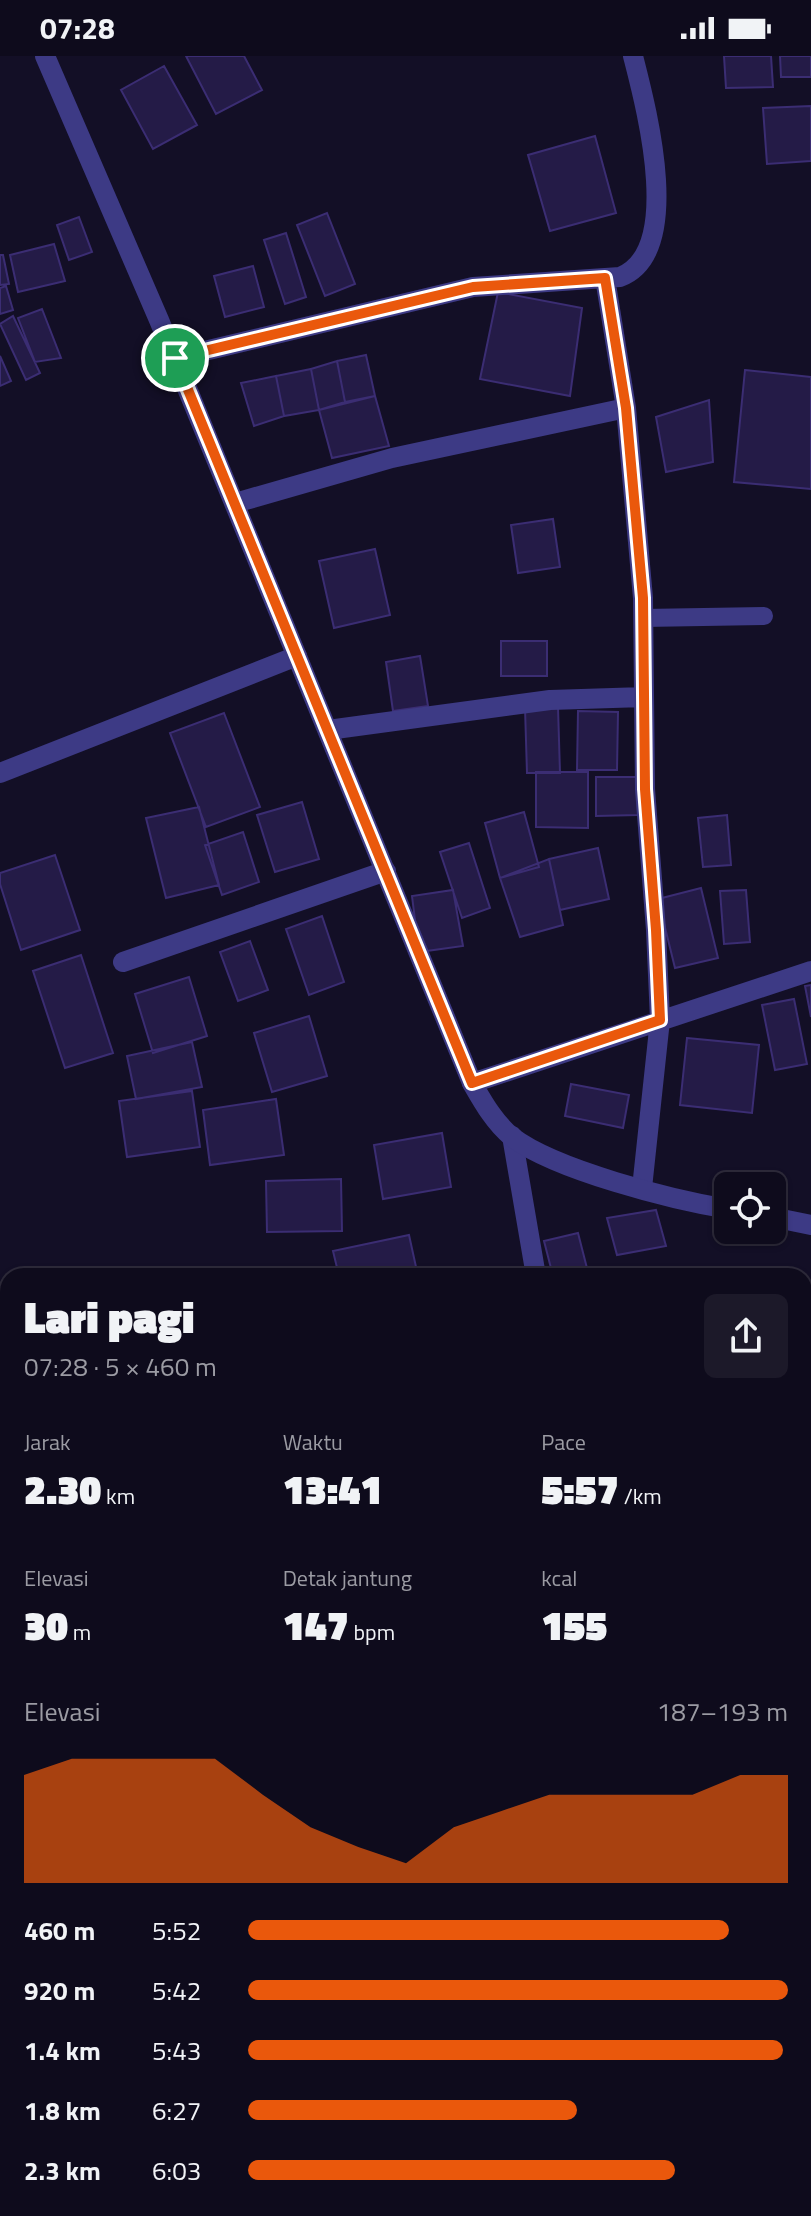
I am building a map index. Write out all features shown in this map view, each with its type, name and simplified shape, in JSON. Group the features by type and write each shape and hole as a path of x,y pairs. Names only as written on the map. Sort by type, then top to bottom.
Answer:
{"street":[{"path":"45,56 175,358 472,1083 489,1112 512,1136 535,1151 642,1188 714,1206"},
{"path":"175,358 473,287 620,277 633,272 647,254 656,201 648,117 633,56"},
{"path":"605,278 626,408 643,618 645,789 660,1020 642,1188"},
{"path":"235,503 392,458 626,408"},
{"path":"0,773 297,656"},
{"path":"328,730 550,700 644,697"},
{"path":"123,962 386,871"},
{"path":"472,1083 811,971"},
{"path":"512,1136 535,1268"},
{"path":"786,1220 811,1225"}],"lane":[{"path":"643,618 764,616"}],"building":[{"path":"186,56 244,56 262,90 216,114"},
{"path":"724,56 771,56 773,87 726,88"},
{"path":"780,56 811,56 811,77 781,77"},
{"path":"164,66 197,125 153,149 121,90"},
{"path":"811,106 811,161 767,164 763,108"},
{"path":"595,136 616,213 550,231 528,155"},
{"path":"327,213 355,284 325,296 297,225"},
{"path":"79,217 92,252 69,260 57,225"},
{"path":"286,233 306,297 285,304 264,240"},
{"path":"54,244 65,281 18,292 10,255"},
{"path":"0,255 3,255 9,284 0,285"},
{"path":"253,266 264,307 225,317 214,276"},
{"path":"6,286 13,310 0,314 0,288"},
{"path":"498,292 582,308 570,396 480,379"},
{"path":"42,309 61,358 35,362 18,318"},
{"path":"13,316 40,373 26,380 0,324"},
{"path":"366,355 375,396 345,402 337,361"},
{"path":"0,356 11,381 0,386"},
{"path":"337,361 345,402 319,410 311,369"},
{"path":"311,369 319,410 284,416 276,376"},
{"path":"745,370 811,377 811,489 734,482"},
{"path":"276,376 284,416 254,426 241,383"},
{"path":"375,396 389,446 332,458 319,410"},
{"path":"709,400 713,462 666,472 656,417"},
{"path":"553,519 560,567 518,573 511,525"},
{"path":"375,549 390,615 334,628 319,561"},
{"path":"501,641 547,641 547,676 501,676"},
{"path":"420,656 428,706 393,711 386,662"},
{"path":"558,707 560,773 527,773 525,708"},
{"path":"578,711 618,712 617,770 577,770"},
{"path":"224,713 260,807 206,827 170,733"},
{"path":"536,772 588,772 588,828 536,827"},
{"path":"596,777 637,777 638,815 596,816"},
{"path":"302,802 319,859 275,872 257,815"},
{"path":"199,807 219,885 166,898 146,818"},
{"path":"524,812 539,867 500,878 485,823"},
{"path":"727,815 731,865 703,867 698,818"},
{"path":"243,832 259,882 222,895 205,845"},
{"path":"469,843 490,908 462,918 440,852"},
{"path":"598,848 609,899 560,910 549,859"},
{"path":"55,855 80,930 21,950 0,884 0,873"},
{"path":"549,859 563,925 520,937 500,878"},
{"path":"701,888 718,958 675,968 658,899"},
{"path":"453,890 463,946 419,952 412,896"},
{"path":"746,890 750,942 724,944 720,891"},
{"path":"322,916 344,982 309,995 286,929"},
{"path":"250,941 268,990 238,1001 220,952"},
{"path":"81,955 113,1053 65,1068 33,971"},
{"path":"189,977 207,1036 153,1053 135,994"},
{"path":"811,985 811,1017 805,986"},
{"path":"794,999 807,1064 775,1070 762,1005"},
{"path":"309,1016 327,1076 272,1092 254,1033"},
{"path":"687,1038 759,1045 752,1113 680,1105"},
{"path":"192,1042 202,1087 136,1099 127,1056"},
{"path":"571,1084 629,1095 623,1128 565,1116"},
{"path":"192,1091 200,1147 127,1157 119,1101"},
{"path":"276,1099 284,1155 210,1165 203,1110"},
{"path":"442,1133 451,1187 383,1199 374,1145"},
{"path":"341,1179 342,1231 267,1232 266,1181"},
{"path":"656,1210 666,1246 617,1255 607,1218"},
{"path":"578,1233 587,1268 551,1268 544,1241"},
{"path":"409,1235 416,1268 337,1268 333,1251"}],"route":[{"path":"605,278 626,408 643,598 645,789 660,1020 472,1083 175,358 473,287 605,278"}]}
